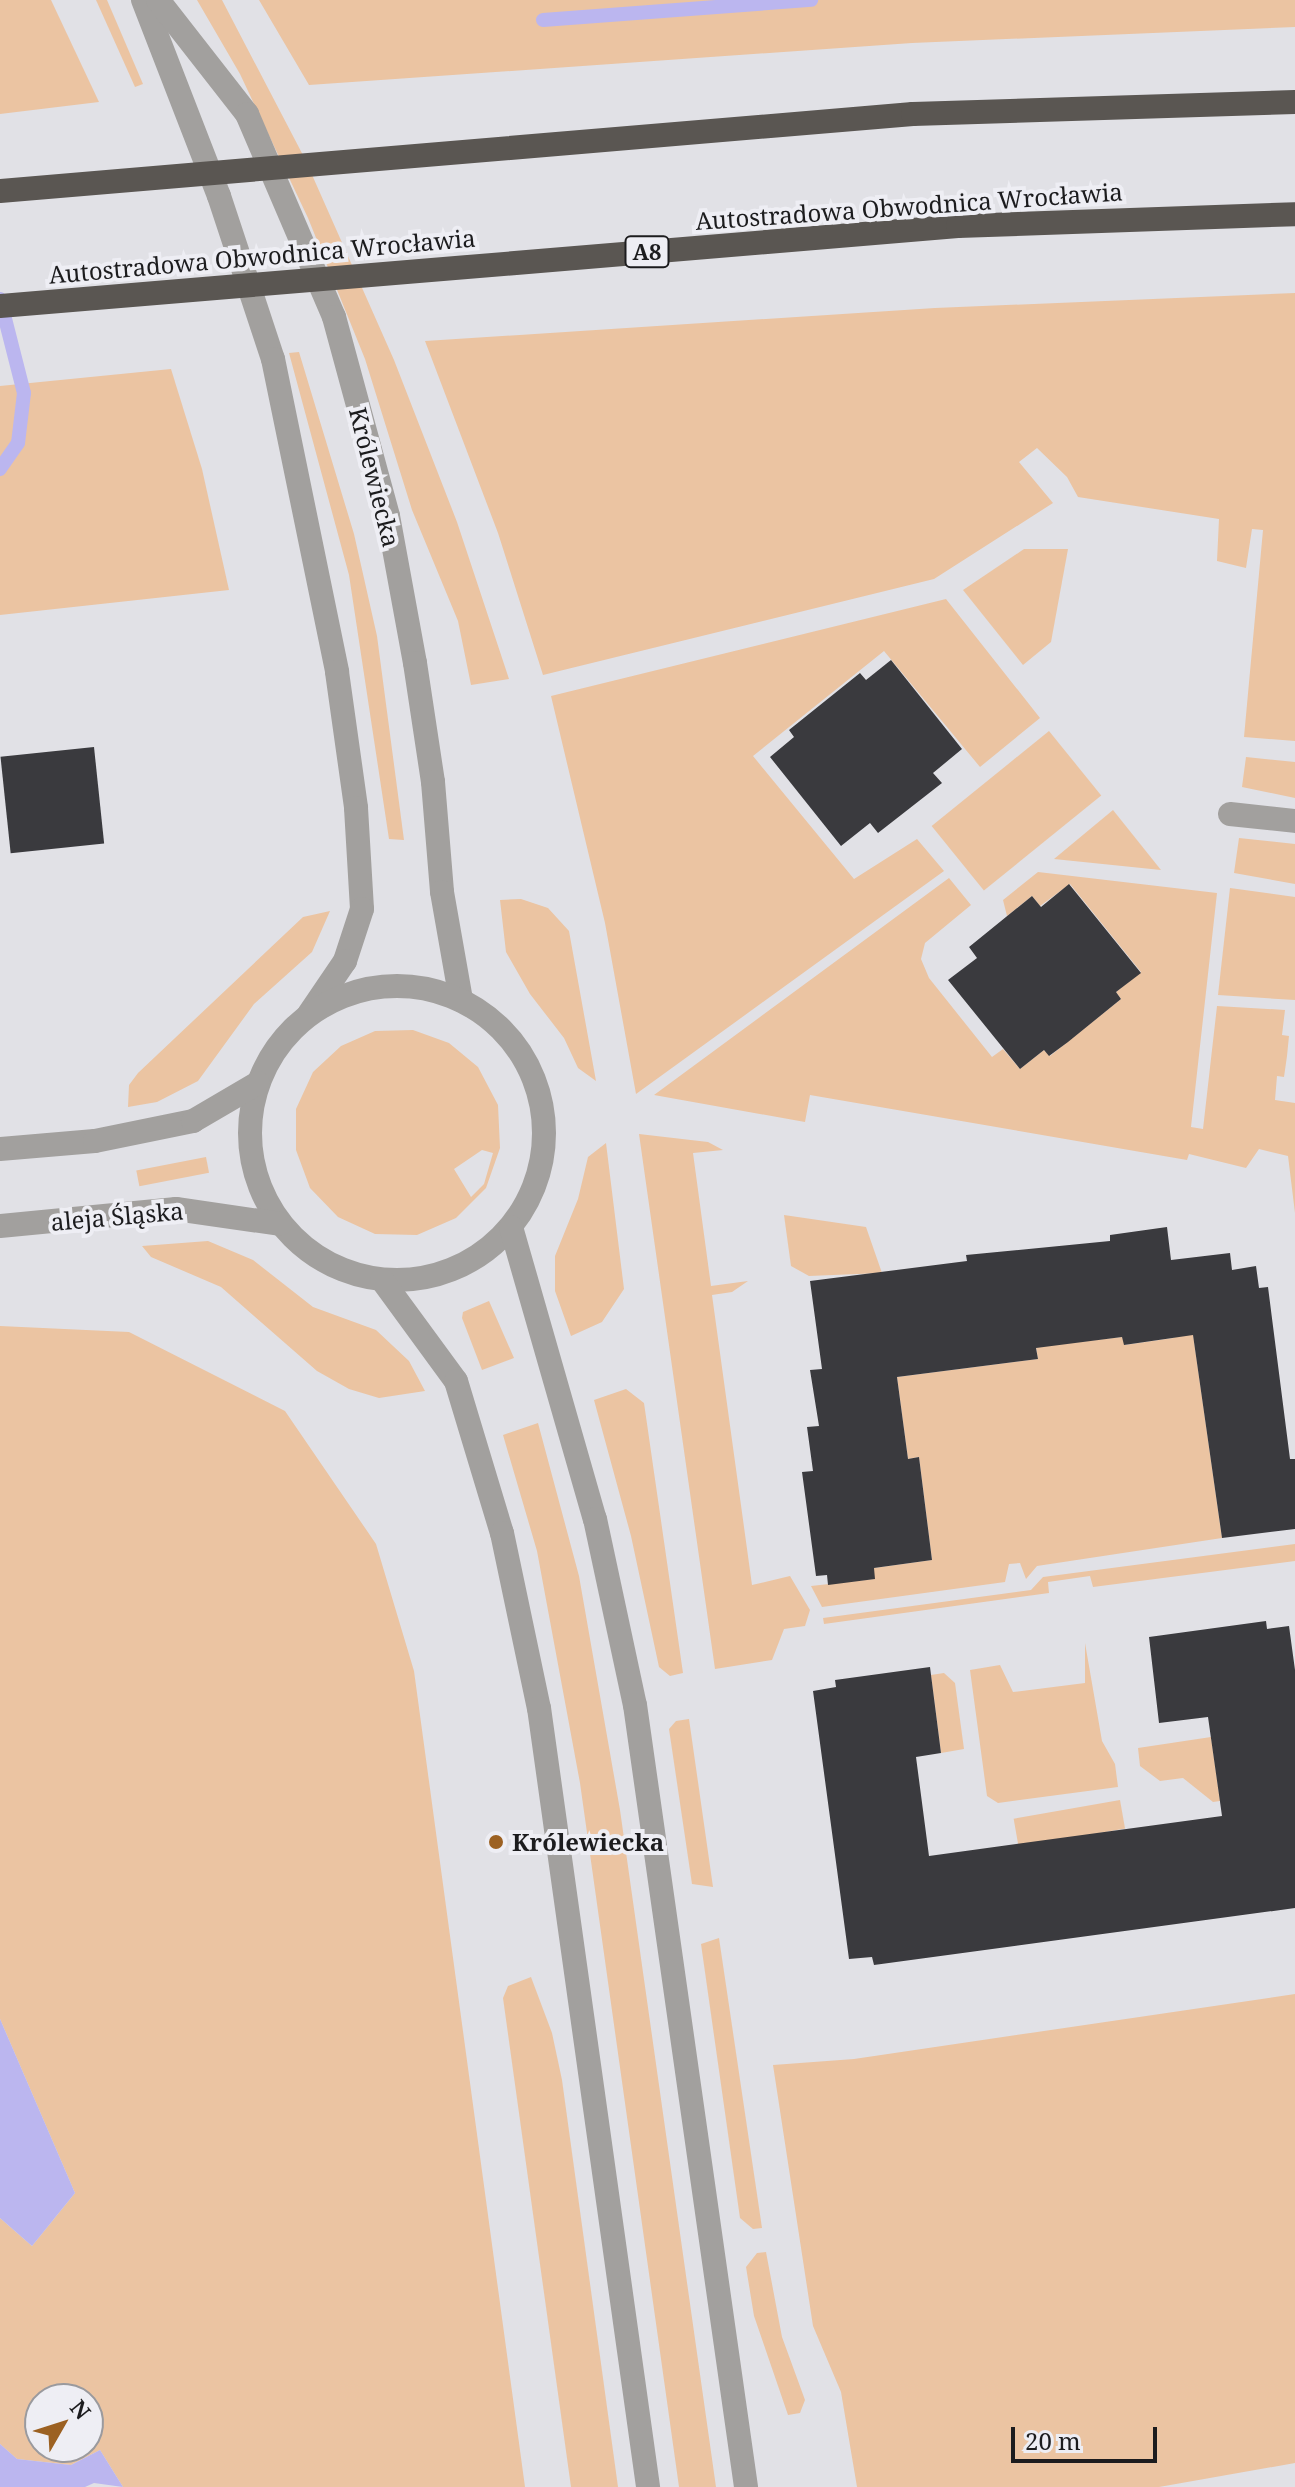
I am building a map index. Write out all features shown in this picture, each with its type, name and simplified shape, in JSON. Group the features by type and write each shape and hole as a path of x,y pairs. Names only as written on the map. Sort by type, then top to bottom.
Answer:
{"highway":[{"path":"0,191 913,114 1295,102"},
{"name":"Autostradowa Obwodnica Wrocławia","path":"0,306 958,226 1295,214"}],"street":[{"path":"143,0 219,196 273,359 337,672 356,808 362,909 345,961 309,1014 279,1044 258,1083 251,1144 257,1180 280,1224 309,1252 344,1271 382,1280 441,1272 475,1258 511,1227 532,1194 542,1157 543,1119 535,1082 518,1049 493,1021 461,1000 410,986 358,990 309,1014"},
{"name":"Królewiecka","path":"158,0 247,114 334,317 388,516 410,634 461,1000"},
{"path":"1230,814 1295,821"},
{"path":"0,1149 95,1141 193,1121 258,1083"},
{"name":"aleja Śląska","path":"0,1226 176,1209 280,1224"},
{"path":"511,1227 595,1519 635,1705 746,2487"},
{"path":"382,1280 456,1381 502,1533 539,1708 648,2487"}],"shaded area":[{"path":"0,0 51,0 99,102 0,114"},
{"path":"96,0 107,0 143,84 135,87"},
{"path":"197,0 222,0 305,159 394,360 457,522 509,679 471,685 458,621 412,510 365,359 308,218 240,74"},
{"path":"259,0 1295,0 1295,27 912,43 309,85"},
{"path":"1295,293 1295,741 1244,737 1263,530 1252,529 1246,568 1217,561 1219,519 1078,497 1067,477 1037,448 1019,462 1053,503 934,579 543,675 498,533 425,341 935,308"},
{"path":"299,352 354,534 377,636 404,840 389,839 349,575 289,353"},
{"path":"171,369 202,469 229,590 0,615 0,386"},
{"path":"1024,549 1068,549 1051,642 1023,665 963,590"},
{"path":"946,599 1040,718 980,767 884,651 753,756 854,879 917,839 944,871 636,1094 605,923 551,696"},
{"path":"1049,731 1101,796 984,891 932,826"},
{"path":"1246,757 1295,762 1295,798 1242,787"},
{"path":"1113,810 1161,870 1054,859"},
{"path":"1239,838 1295,844 1295,884 1234,873"},
{"path":"1038,872 1217,893 1191,1127 1203,1129 1217,1006 1285,1010 1282,1035 1289,1036 1287,1056 1284,1077 1277,1076 1275,1100 1295,1103 1295,1213 1288,1156 1259,1149 1246,1168 1189,1154 1187,1160 810,1095 805,1122 654,1095 949,878 971,905 925,943 921,959 929,978 992,1057 1003,1049 1020,1069 1044,1050 1050,1056 1121,999 1116,992 1141,972 1070,884 1040,906 1032,896 1007,916 1003,900"},
{"path":"1230,888 1295,897 1295,1000 1218,995"},
{"path":"521,899 548,908 569,931 596,1081 578,1068 564,1038 530,994 506,952 500,900"},
{"path":"330,911 312,952 254,1004 198,1081 157,1102 128,1107 129,1085 138,1073 303,917"},
{"path":"413,1030 449,1043 478,1067 498,1105 500,1148 486,1188 456,1218 417,1235 375,1234 338,1217 310,1188 296,1150 296,1109 313,1072 341,1046 375,1031","holes":["482,1150 493,1153 484,1184 471,1197 454,1169"]},
{"path":"639,1134 708,1142 723,1150 693,1153 711,1286 748,1281 732,1292 712,1295 752,1585 790,1576 810,1610 805,1626 784,1629 772,1660 715,1669"},
{"path":"606,1143 624,1289 602,1322 571,1336 555,1291 555,1256 578,1199 588,1157"},
{"path":"206,1157 209,1173 139,1186 136,1171"},
{"path":"784,1215 866,1227 882,1273 809,1276 791,1266"},
{"path":"208,1241 253,1260 313,1307 376,1330 409,1361 425,1391 379,1398 349,1389 317,1371 221,1287 151,1257 142,1246"},
{"path":"489,1301 514,1358 482,1370 462,1318 463,1312"},
{"path":"0,1326 129,1332 285,1411 376,1544 414,1671 525,2487 123,2487 104,2456 104,2383 24,2383 24,2460 17,2459 0,2444 0,2218 32,2246 75,2193 0,2019"},
{"path":"1192,1327 1222,1538 1037,1566 1026,1579 1020,1563 1009,1564 1005,1582 822,1607 811,1586 874,1579 874,1568 932,1560 919,1457 908,1459 897,1377 1038,1359 1036,1347 1122,1337 1125,1345 1173,1338"},
{"path":"626,1389 644,1403 683,1673 670,1676 659,1667 631,1536 594,1400"},
{"path":"538,1423 579,1576 620,1810 716,2487 679,2487 580,1783 537,1551 503,1435"},
{"path":"1295,1544 1295,1561 1093,1587 1090,1576 1048,1582 1049,1593 824,1624 823,1618 1031,1590 1043,1577"},
{"path":"1085,1643 1102,1741 1115,1764 1118,1787 998,1803 987,1796 970,1670 1000,1665 1013,1692 1085,1683"},
{"path":"944,1673 955,1683 964,1749 941,1753 931,1675"},
{"path":"689,1719 713,1887 692,1884 669,1729 676,1721"},
{"path":"1211,1737 1220,1801 1213,1802 1183,1778 1160,1781 1140,1766 1138,1748"},
{"path":"1120,1800 1125,1829 1019,1847 1014,1819"},
{"path":"719,1938 762,2228 753,2229 740,2218 701,1944"},
{"path":"531,1977 552,2033 562,2080 618,2487 571,2487 503,1998 508,1986"},
{"path":"1295,1994 1295,2463 1159,2487 857,2487 841,2392 813,2326 773,2065 854,2059"},
{"path":"0,2019 75,2193 32,2246 0,2218"},
{"path":"766,2252 782,2337 805,2400 800,2413 788,2415 754,2316 746,2267 757,2253"},
{"path":"0,2444 17,2459 24,2460 24,2463 104,2463 104,2456 123,2487 94,2483 85,2487 0,2487"}],"building":[{"path":"891,660 962,749 933,773 942,783 878,833 870,823 841,846 770,757 794,737 789,730 860,673 866,680"},
{"path":"94,747 104,843 11,853 1,757"},
{"path":"1069,884 1141,973 1116,992 1121,999 1068,1042 1049,1056 1044,1050 1020,1069 948,980 977,958 969,947 1032,896 1041,907"},
{"path":"1167,1227 1171,1260 1230,1253 1232,1270 1256,1266 1259,1288 1268,1287 1290,1459 1295,1459 1295,1529 1222,1538 1193,1335 1124,1345 1122,1337 1036,1348 1038,1359 897,1377 908,1459 919,1457 932,1560 874,1568 875,1579 828,1585 827,1575 816,1576 802,1472 813,1471 807,1427 819,1426 810,1370 822,1369 810,1281 967,1261 966,1255 1110,1241 1110,1235"},
{"path":"1266,1621 1267,1629 1289,1626 1295,1670 1295,1908 874,1965 872,1957 849,1959 813,1691 836,1687 835,1680 930,1667 941,1753 916,1757 929,1856 1222,1816 1208,1717 1159,1723 1149,1637"}],"waterway":[{"path":"543,20 811,0"},
{"path":"0,299 24,393 18,443 0,469"}],"place":[{"name":"Królewiecka","path":"496,1842"}]}
